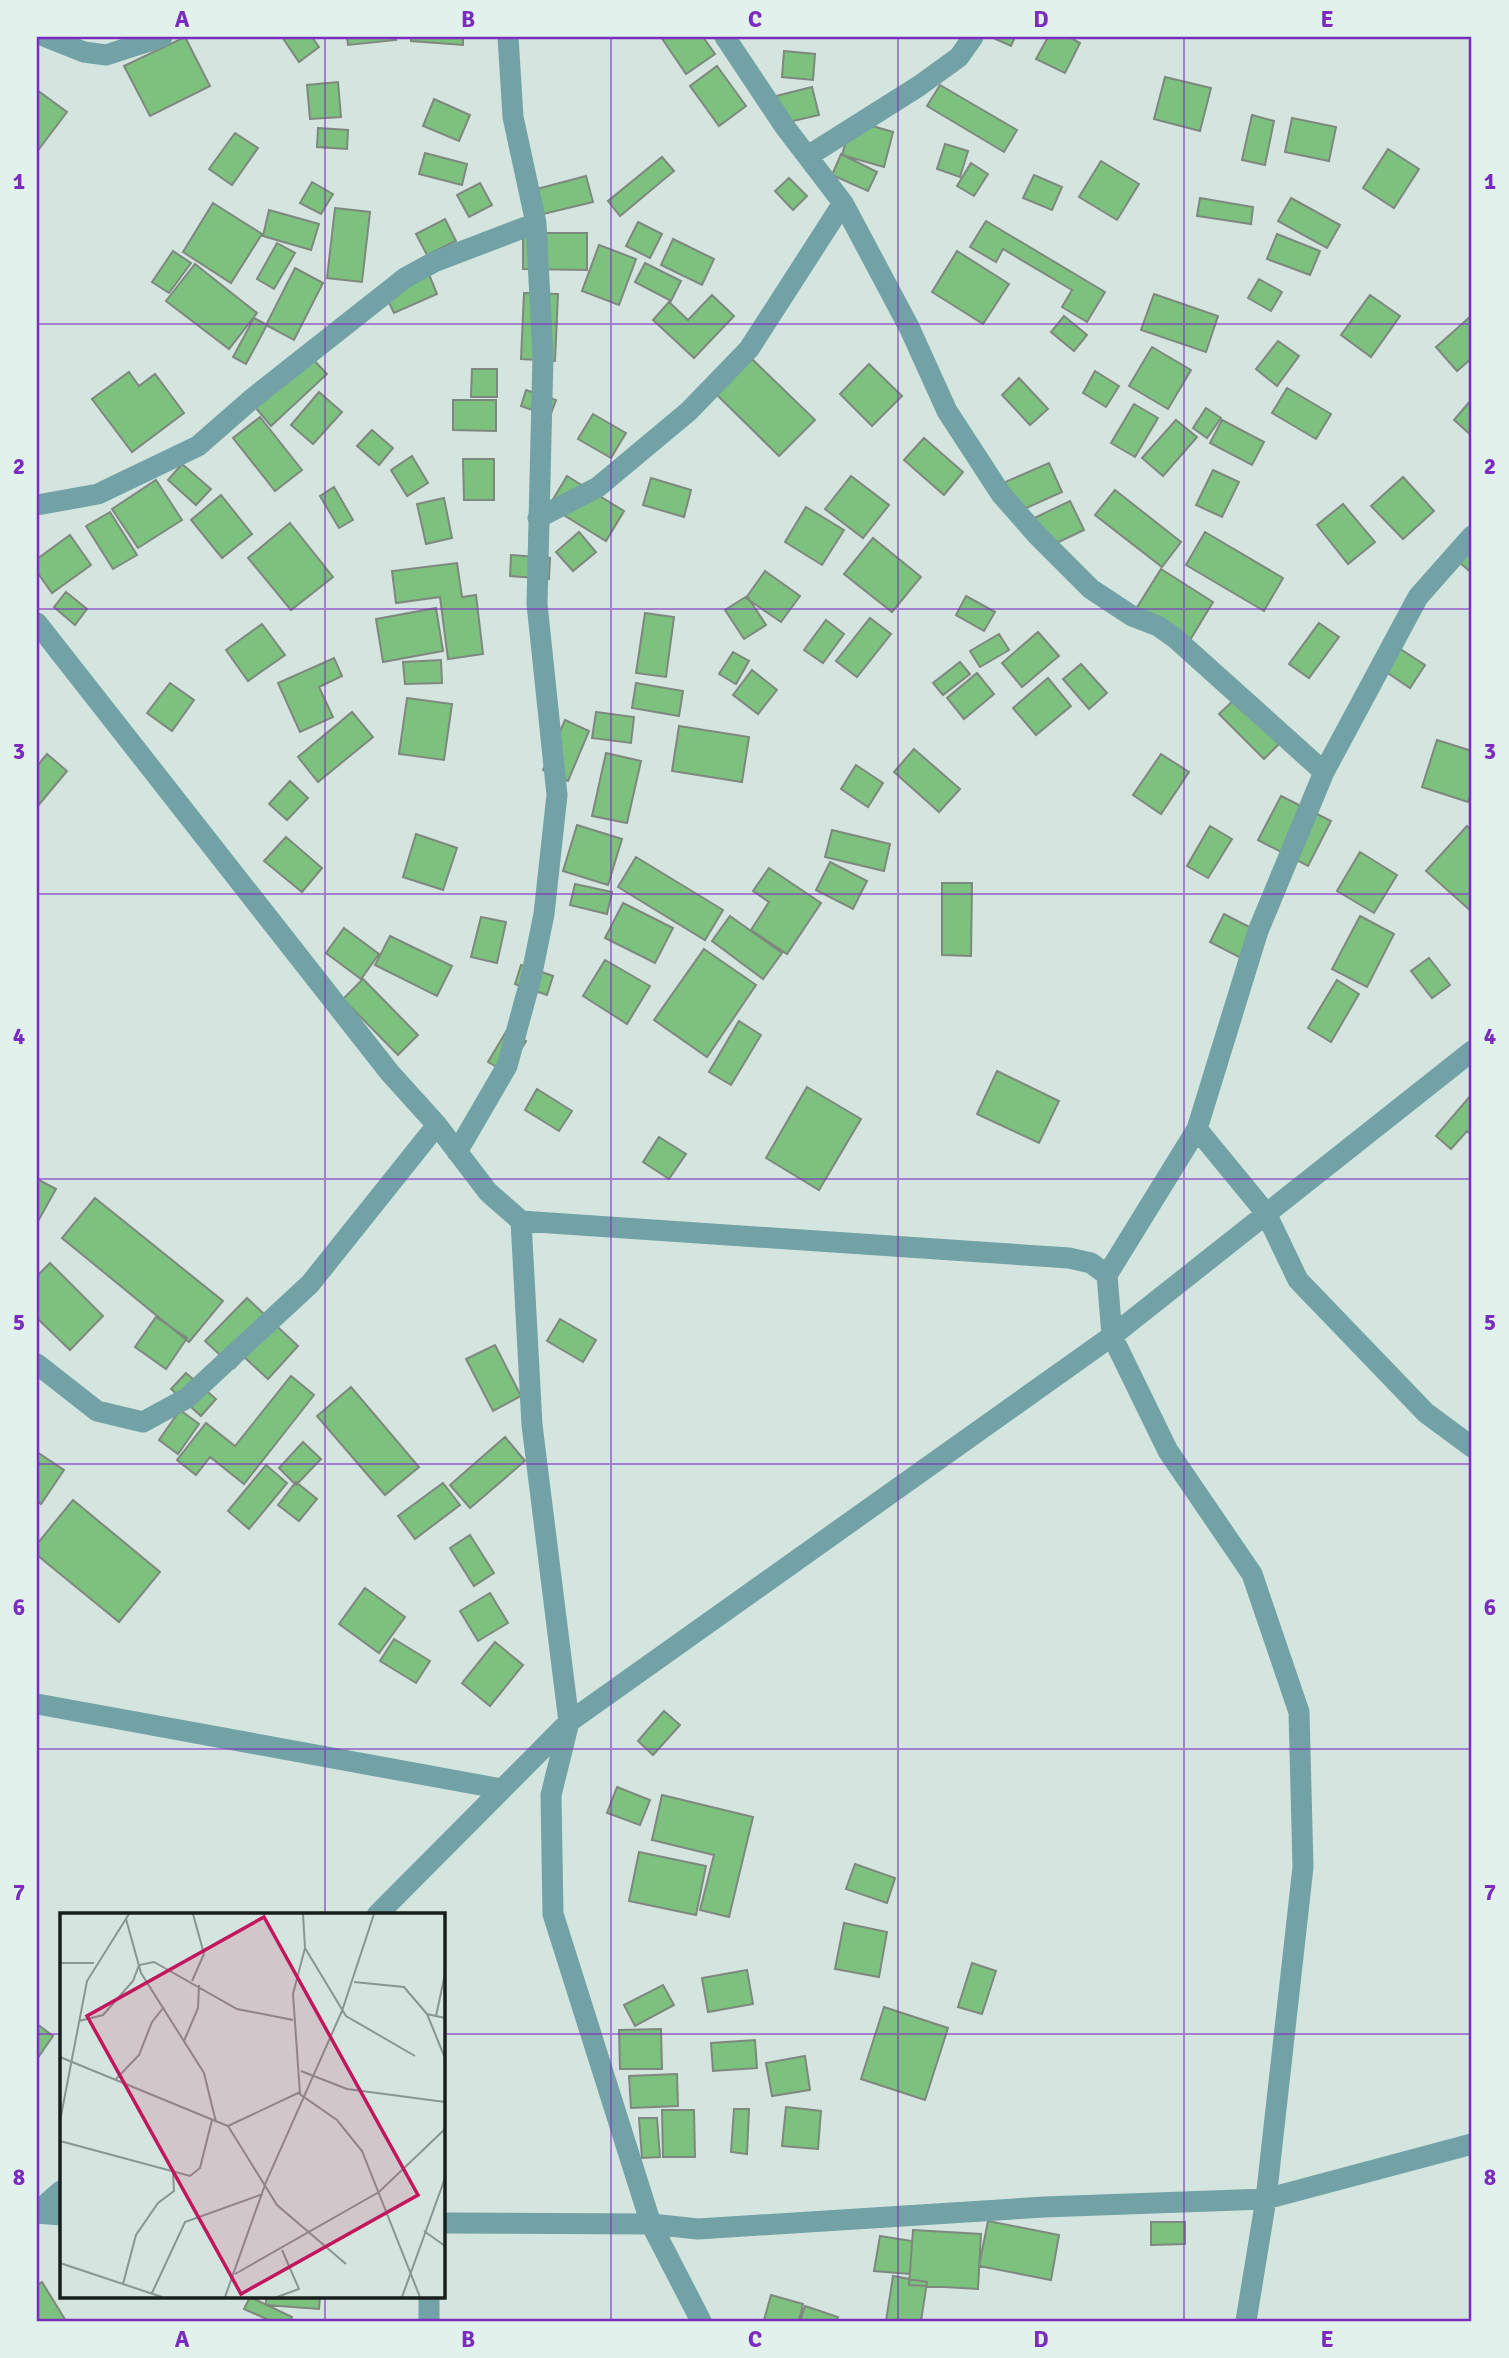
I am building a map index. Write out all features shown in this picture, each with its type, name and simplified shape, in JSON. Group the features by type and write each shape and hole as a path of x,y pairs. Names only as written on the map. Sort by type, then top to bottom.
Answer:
{"street":[{"path":"46,37 84,52 106,55 162,37"},
{"path":"457,1152 507,1066 531,978 544,914 557,795 537,604 543,356 536,223 513,117 508,37"},
{"path":"726,37 785,127 844,203 909,327 947,411 1001,494 1091,589 1132,617 1157,626 1175,638 1324,772"},
{"path":"808,156 949,65 959,57 973,37"},
{"path":"538,517 598,487 689,411 749,349 844,203"},
{"path":"37,505 99,494 198,446 263,390 405,278 434,262 536,223"},
{"path":"1246,2321 1266,2199 1303,1867 1299,1712 1252,1574 1168,1451 1112,1336 1107,1275 1197,1129 1258,931 1324,772 1418,597 1472,536"},
{"path":"37,623 390,1073 438,1125 488,1192 521,1221 1069,1258 1091,1262 1107,1275"},
{"path":"379,1913 569,1722 1112,1336 1472,1051"},
{"path":"37,1364 97,1411 144,1422 187,1398 310,1284 438,1125"},
{"path":"1197,1129 1266,1213 1298,1280 1426,1413 1472,1447"},
{"path":"521,1221 532,1425 569,1722 551,1794 553,1914 651,2224 701,2321"},
{"path":"37,1704 502,1790"},
{"path":"444,2223 651,2224 698,2229 1044,2207 1266,2199 1472,2144"},
{"path":"37,2213 60,2192"},
{"path":"37,2213 60,2215"},
{"path":"429,2298 429,2321"}],"building":[{"path":"185,37 210,86 150,116 124,66"},
{"path":"282,37 312,37 319,47 299,62"},
{"path":"347,37 395,37 396,40 348,45"},
{"path":"411,37 463,37 463,45 411,41"},
{"path":"661,37 703,37 715,54 686,74"},
{"path":"991,37 1015,37 1011,46"},
{"path":"1048,37 1069,37 1080,43 1065,73 1036,59"},
{"path":"784,51 815,54 813,80 782,77"},
{"path":"717,66 746,106 719,126 690,86"},
{"path":"1165,77 1211,88 1200,131 1154,119"},
{"path":"338,82 341,117 310,119 307,85"},
{"path":"940,85 1017,130 1004,152 927,106"},
{"path":"812,87 819,115 775,125 768,98"},
{"path":"37,90 67,112 39,149 37,148"},
{"path":"434,99 470,115 459,141 423,126"},
{"path":"1252,115 1274,121 1265,165 1242,160"},
{"path":"1292,118 1336,127 1329,161 1285,152"},
{"path":"852,120 893,132 884,167 842,155"},
{"path":"318,128 348,130 347,149 317,147"},
{"path":"235,133 258,148 232,185 209,169"},
{"path":"945,144 968,151 960,177 937,169"},
{"path":"1388,149 1419,169 1394,208 1363,188"},
{"path":"425,153 467,164 462,185 419,174"},
{"path":"841,154 877,172 868,191 832,175"},
{"path":"662,157 674,171 620,216 608,201"},
{"path":"1101,161 1139,184 1117,220 1079,197"},
{"path":"971,163 988,174 974,196 957,186"},
{"path":"1034,175 1062,187 1052,210 1023,198"},
{"path":"586,176 593,202 539,215 533,190"},
{"path":"789,178 807,196 793,210 775,191"},
{"path":"312,182 333,194 321,214 300,203"},
{"path":"480,183 492,205 469,217 457,195"},
{"path":"1200,198 1253,207 1251,224 1197,216"},
{"path":"1291,198 1340,225 1327,248 1278,221"},
{"path":"213,203 262,234 231,283 183,252"},
{"path":"335,208 370,212 362,282 327,278"},
{"path":"269,210 319,224 311,250 263,236"},
{"path":"445,219 456,241 427,255 416,234"},
{"path":"986,221 1105,292 1087,322 1062,307 1072,290 1003,249 996,262 970,247"},
{"path":"638,222 662,234 650,258 626,246"},
{"path":"523,233 587,233 587,270 523,269"},
{"path":"1277,234 1320,251 1310,275 1267,259"},
{"path":"673,239 714,259 702,285 661,265"},
{"path":"277,243 295,253 274,289 257,279"},
{"path":"599,245 636,259 619,305 582,291"},
{"path":"173,251 191,263 169,293 152,282"},
{"path":"957,251 1009,284 983,324 932,292"},
{"path":"645,263 681,281 671,301 635,282"},
{"path":"195,264 257,313 229,349 166,301"},
{"path":"426,267 437,294 394,313 381,286"},
{"path":"295,268 323,283 294,340 266,325"},
{"path":"1259,279 1282,292 1271,311 1248,298"},
{"path":"524,293 558,294 555,361 521,359"},
{"path":"1154,294 1218,316 1206,352 1141,330"},
{"path":"712,295 734,316 694,358 653,320 669,302 688,320"},
{"path":"1370,295 1400,316 1371,357 1341,335"},
{"path":"1472,315 1472,358 1457,371 1436,347"},
{"path":"1064,316 1087,335 1074,351 1051,332"},
{"path":"254,318 267,325 246,364 233,357"},
{"path":"1278,341 1299,356 1277,386 1256,369"},
{"path":"1152,347 1191,370 1168,409 1129,386"},
{"path":"309,355 327,374 271,426 254,406"},
{"path":"749,356 815,420 779,456 713,391"},
{"path":"869,364 902,396 872,426 840,394"},
{"path":"472,369 497,369 497,397 471,397"},
{"path":"1095,371 1119,386 1106,407 1083,393"},
{"path":"129,372 139,386 155,374 184,413 132,452 92,399"},
{"path":"1019,378 1048,409 1030,425 1002,395"},
{"path":"1287,388 1331,414 1316,439 1272,413"},
{"path":"526,390 556,400 550,416 521,406"},
{"path":"319,392 342,412 313,444 291,425"},
{"path":"453,400 496,400 496,431 453,430"},
{"path":"1471,400 1472,402 1472,436 1454,420"},
{"path":"1134,404 1158,418 1135,457 1111,443"},
{"path":"1206,408 1221,418 1207,438 1193,428"},
{"path":"593,414 626,433 611,458 578,439"},
{"path":"260,417 302,470 275,491 233,438"},
{"path":"1176,420 1197,437 1163,476 1142,458"},
{"path":"1222,420 1264,442 1252,465 1210,443"},
{"path":"372,430 393,448 379,465 357,446"},
{"path":"924,438 963,472 944,495 904,460"},
{"path":"412,456 428,483 407,496 391,470"},
{"path":"463,459 494,459 494,500 464,500"},
{"path":"1049,463 1062,492 1015,513 1003,483"},
{"path":"182,464 211,489 196,505 168,480"},
{"path":"1213,470 1239,482 1222,517 1196,505"},
{"path":"567,476 624,511 606,541 549,506"},
{"path":"851,476 889,505 863,538 825,509"},
{"path":"1403,477 1434,511 1403,539 1371,506"},
{"path":"651,478 691,490 684,517 643,505"},
{"path":"156,480 182,520 138,548 112,509"},
{"path":"334,487 353,520 339,528 320,496"},
{"path":"1115,490 1181,542 1162,567 1095,515"},
{"path":"221,495 252,534 222,558 191,520"},
{"path":"444,498 452,538 426,544 417,504"},
{"path":"1070,501 1084,530 1042,550 1028,521"},
{"path":"1343,504 1375,542 1348,564 1317,525"},
{"path":"806,507 844,530 822,565 785,542"},
{"path":"110,512 137,555 113,569 86,526"},
{"path":"290,523 333,577 291,610 248,558"},
{"path":"579,532 596,552 573,571 556,552"},
{"path":"1205,532 1283,578 1264,611 1186,565"},
{"path":"70,535 91,565 52,593 37,572 37,559"},
{"path":"873,538 921,577 892,612 844,574"},
{"path":"1472,546 1472,573 1459,562"},
{"path":"511,555 550,558 549,579 510,576"},
{"path":"457,563 462,597 476,595 483,654 448,659 440,597 396,603 392,571"},
{"path":"1161,569 1213,602 1184,650 1131,617"},
{"path":"765,571 800,596 781,622 746,598"},
{"path":"66,592 87,609 75,625 54,607"},
{"path":"747,596 766,625 744,639 725,610"},
{"path":"966,596 995,612 984,631 956,615"},
{"path":"436,608 443,651 383,662 376,619"},
{"path":"645,613 674,617 666,677 636,673"},
{"path":"870,618 891,634 857,677 836,661"},
{"path":"826,620 844,634 823,663 804,650"},
{"path":"1319,623 1339,637 1309,678 1289,664"},
{"path":"262,624 285,655 248,681 226,650"},
{"path":"1038,632 1059,656 1022,687 1002,663"},
{"path":"999,634 1009,650 980,667 970,651"},
{"path":"1388,641 1425,665 1410,688 1373,663"},
{"path":"733,652 749,661 736,684 719,674"},
{"path":"334,658 342,676 319,687 333,717 300,732 278,683"},
{"path":"441,660 442,683 405,684 403,662"},
{"path":"960,662 970,674 943,695 933,683"},
{"path":"1081,664 1107,693 1089,709 1063,679"},
{"path":"752,670 777,690 758,714 733,695"},
{"path":"977,673 994,694 964,719 947,698"},
{"path":"1048,678 1071,706 1036,735 1013,708"},
{"path":"170,683 194,700 172,731 147,713"},
{"path":"636,683 683,691 679,716 632,708"},
{"path":"407,698 452,704 444,760 399,754"},
{"path":"1235,699 1280,743 1264,759 1219,714"},
{"path":"352,712 373,737 318,782 298,757"},
{"path":"596,712 634,717 631,743 592,738"},
{"path":"565,720 589,731 568,781 543,770"},
{"path":"679,726 749,737 742,782 672,771"},
{"path":"1437,740 1472,751 1472,790 1468,802 1422,787"},
{"path":"914,749 960,789 939,812 894,772"},
{"path":"606,753 641,761 627,823 592,816"},
{"path":"47,754 67,771 37,807 37,766"},
{"path":"1161,754 1189,772 1161,814 1133,795"},
{"path":"856,765 883,783 868,807 841,789"},
{"path":"290,781 308,798 287,820 269,804"},
{"path":"1281,796 1331,821 1308,866 1258,840"},
{"path":"577,825 622,839 608,885 563,871"},
{"path":"1210,826 1232,839 1208,878 1187,866"},
{"path":"1467,826 1472,831 1472,912 1426,871"},
{"path":"832,830 890,844 884,871 825,857"},
{"path":"416,834 457,848 443,890 403,877"},
{"path":"286,837 322,868 302,892 264,861"},
{"path":"1360,852 1397,875 1374,913 1337,891"},
{"path":"636,857 723,910 705,940 618,887"},
{"path":"830,862 867,881 853,909 816,890"},
{"path":"769,868 821,903 787,954 751,930 769,902 753,891"},
{"path":"942,883 972,883 971,956 942,955"},
{"path":"575,884 612,892 607,914 570,905"},
{"path":"623,903 673,928 655,963 605,938"},
{"path":"1224,914 1255,930 1241,958 1210,942"},
{"path":"730,916 782,953 763,979 712,941"},
{"path":"1360,916 1394,934 1367,987 1332,969"},
{"path":"481,917 506,922 497,963 471,957"},
{"path":"344,928 379,954 361,979 326,953"},
{"path":"390,936 452,966 437,996 375,965"},
{"path":"704,949 756,985 707,1057 654,1020"},
{"path":"1429,958 1450,985 1432,998 1411,971"},
{"path":"605,960 650,986 627,1024 583,996"},
{"path":"521,965 553,976 547,995 515,984"},
{"path":"363,979 418,1035 398,1055 343,999"},
{"path":"1337,980 1359,994 1331,1042 1308,1028"},
{"path":"739,1021 761,1035 731,1085 709,1072"},
{"path":"507,1030 526,1041 507,1073 488,1062"},
{"path":"997,1071 1059,1101 1039,1143 977,1114"},
{"path":"807,1087 861,1119 819,1190 766,1158"},
{"path":"537,1089 572,1111 559,1131 525,1110"},
{"path":"1472,1094 1472,1135 1467,1131 1451,1149 1436,1136"},
{"path":"659,1137 686,1154 669,1179 643,1162"},
{"path":"37,1179 56,1189 37,1223"},
{"path":"95,1198 223,1301 189,1342 62,1238"},
{"path":"50,1263 103,1316 70,1350 37,1318 37,1276"},
{"path":"247,1298 298,1346 268,1379 244,1357 234,1368 205,1341"},
{"path":"156,1317 187,1338 166,1369 135,1347"},
{"path":"560,1319 596,1340 583,1362 547,1341"},
{"path":"495,1345 521,1396 493,1411 466,1359"},
{"path":"186,1373 216,1399 201,1416 171,1389"},
{"path":"291,1376 314,1395 244,1484 210,1457 196,1475 177,1460 206,1423 235,1446"},
{"path":"351,1387 419,1467 385,1495 317,1416"},
{"path":"180,1410 199,1424 178,1454 159,1440"},
{"path":"505,1437 525,1461 470,1508 450,1485"},
{"path":"303,1442 321,1459 296,1485 279,1468"},
{"path":"37,1452 64,1470 41,1504 37,1501"},
{"path":"266,1465 287,1483 249,1529 228,1511"},
{"path":"296,1482 317,1499 299,1521 278,1505"},
{"path":"443,1483 460,1505 415,1539 398,1516"},
{"path":"73,1500 160,1572 119,1622 37,1555 37,1544"},
{"path":"470,1535 494,1573 474,1586 450,1548"},
{"path":"365,1588 405,1617 379,1653 339,1624"},
{"path":"490,1593 508,1623 478,1641 460,1611"},
{"path":"394,1639 430,1661 416,1683 380,1661"},
{"path":"495,1642 523,1665 490,1706 462,1683"},
{"path":"664,1711 680,1725 653,1755 638,1741"},
{"path":"617,1787 650,1800 640,1825 607,1813"},
{"path":"662,1795 753,1817 729,1917 700,1910 714,1855 652,1840"},
{"path":"639,1852 706,1866 696,1915 629,1901"},
{"path":"855,1864 895,1878 887,1903 846,1889"},
{"path":"844,1923 887,1932 879,1977 835,1969"},
{"path":"972,1963 996,1971 982,2014 958,2007"},
{"path":"747,1970 753,2004 708,2012 702,1978"},
{"path":"663,1985 674,2005 635,2026 624,2005"},
{"path":"884,2007 948,2028 925,2100 861,2079"},
{"path":"37,2024 53,2036 37,2059"},
{"path":"661,2029 662,2069 620,2069 619,2030"},
{"path":"755,2040 757,2068 713,2071 711,2043"},
{"path":"805,2056 810,2090 772,2096 766,2063"},
{"path":"677,2074 678,2106 631,2108 629,2076"},
{"path":"786,2107 821,2111 818,2149 782,2146"},
{"path":"734,2109 749,2109 747,2154 731,2152"},
{"path":"662,2110 694,2110 695,2157 663,2157"},
{"path":"639,2118 657,2118 660,2157 642,2158"},
{"path":"988,2221 1059,2235 1051,2280 979,2266"},
{"path":"1151,2222 1185,2222 1185,2244 1151,2245"},
{"path":"913,2230 981,2234 978,2289 909,2285"},
{"path":"880,2236 912,2241 910,2274 874,2271"},
{"path":"893,2276 927,2282 921,2321 886,2321"},
{"path":"42,2282 66,2321 37,2321 37,2285"},
{"path":"771,2295 803,2304 799,2321 764,2320"},
{"path":"252,2298 292,2317 290,2321 271,2321 244,2309"},
{"path":"266,2298 320,2298 319,2309 266,2305"},
{"path":"805,2306 838,2317 836,2321 800,2321"}]}
